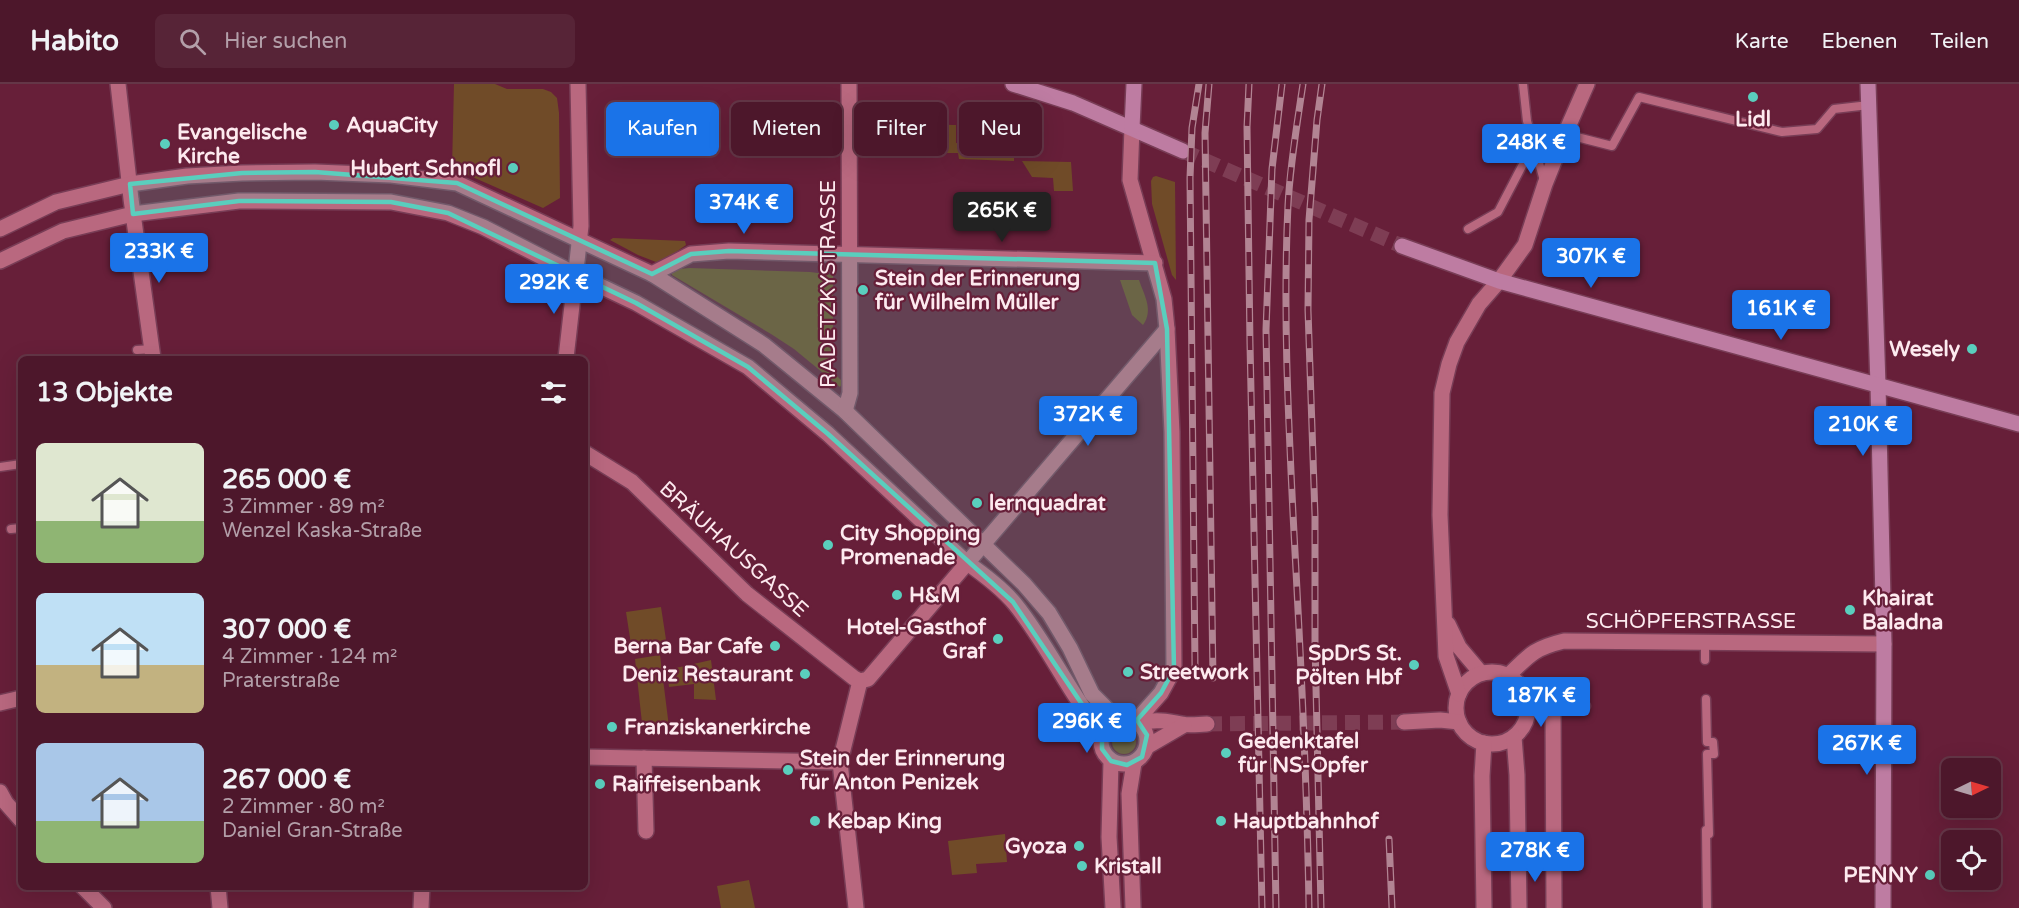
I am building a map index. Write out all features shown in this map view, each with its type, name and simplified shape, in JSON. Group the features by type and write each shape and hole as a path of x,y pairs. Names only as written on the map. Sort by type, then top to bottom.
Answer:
{"main road":[{"path":"1013,84 1073,104 1184,151"},
{"path":"1132,128 1134,84"},
{"path":"1869,84 1884,644 1883,908"},
{"path":"1402,246 1499,281 2019,424"}],"street":[{"path":"118,84 147,353"},
{"path":"566,356 580,241 578,84"},
{"name":"RADETZKYSTRASSE","path":"845,411 850,393 849,84"},
{"path":"1459,694 1446,656 1440,515 1442,393 1457,342 1479,304 1499,281 1524,245 1564,134 1587,84"},
{"path":"1132,128 1130,180 1164,299 1172,432 1173,669 1161,693 1137,722"},
{"path":"0,229 56,202 130,184 209,175 305,172 391,174 457,183 652,274 764,345 845,411 1024,584 1049,613 1070,648 1092,694 1117,719"},
{"path":"0,261 63,231 133,214 239,201 391,202 448,213 483,227 636,303 748,367 828,434 966,562 1013,602 1036,632 1075,697 1102,734"},
{"path":"652,274 692,254 729,251 1155,263"},
{"path":"856,908 840,762 857,680 868,679 1167,329"},
{"name":"BRÄUHAUSGASSE","path":"588,454 608,463 632,482 648,491 670,518 747,594 857,680"},
{"path":"1444,616 1459,647 1481,673"},
{"name":"SCHÖPFERSTRASSE","path":"1509,675 1531,653 1544,646 1564,641 1884,644"},
{"path":"1500,672 1509,675 1522,686 1529,702 1528,716 1523,728 1514,738 1500,744 1484,743 1473,739 1459,722 1456,708 1464,685 1481,673 1500,672"},
{"path":"0,703 18,699"},
{"path":"1529,702 1553,706 1554,908"},
{"path":"1184,725 1148,746 1142,757 1134,763 1127,765 1111,761 1102,749 1102,734 1105,728 1117,719 1127,718 1137,722 1170,721 1184,725 1207,724"},
{"path":"1404,722 1440,720 1459,722"},
{"path":"1137,722 1147,735 1148,746"},
{"path":"1514,738 1517,775 1519,908"},
{"path":"1484,743 1482,776 1484,908"},
{"path":"588,757 840,762"},
{"path":"644,758 646,831"},
{"path":"1111,761 1108,837 1113,908"},
{"path":"1133,908 1129,794 1134,763"},
{"path":"0,792 18,817"},
{"path":"86,890 104,908"},
{"path":"218,890 220,908"},
{"path":"421,908 422,890"}],"lane":[{"path":"1523,84 1527,121 1545,184"},
{"path":"1564,134 1612,146 1639,98 1782,132 1817,129 1834,109 1869,105"},
{"path":"1468,229 1498,212 1533,145"},
{"path":"0,467 18,464"},
{"path":"11,529 18,528"},
{"path":"1705,642 1705,660"},
{"path":"1706,699 1707,742 1713,742 1714,754 1707,754 1707,908"},
{"path":"1553,706 1586,706"},
{"path":"1705,792 1708,836"}],"highlighted area":[{"path":"315,172 457,183 652,274 691,254 729,251 1155,263 1167,329 1174,669 1161,693 1137,720 1147,735 1142,757 1127,765 1111,761 1102,749 1102,734 1013,602 828,434 748,367 636,303 448,213 391,202 239,201 133,214 130,184 242,173"}],"shaded area":[{"path":"454,84 495,84 507,89 543,89 551,92 557,98 560,198 543,208 452,168"},
{"path":"947,125 956,125 959,156 1014,156 1014,161 959,159 958,153 947,153"},
{"path":"1022,161 1071,162 1073,191 1054,191 1053,178 1032,177"},
{"path":"1156,176 1175,182 1176,280 1172,275 1152,204 1151,181"},
{"path":"613,238 685,241 686,245 669,257 656,262 610,240"},
{"path":"679,269 810,272 833,275 833,372 843,382 840,387 794,349 672,275 672,272"},
{"path":"1120,280 1139,280 1148,308 1143,325 1132,315"},
{"path":"661,607 667,646 632,651 626,612"},
{"path":"660,655 669,727 642,723 635,659"},
{"path":"711,660 716,700 694,699 694,684 669,687 667,670"},
{"path":"1124,730 1133,733 1136,742 1133,751 1124,754 1115,751 1112,742 1115,733"},
{"path":"1005,834 1007,862 976,864 977,873 952,875 948,841"},
{"path":"749,880 755,908 721,908 717,886"}],"tunnel":[{"path":"1183,151 1402,246"},
{"path":"1207,724 1404,722"}],"railway":[{"path":"1195,666 1190,178 1192,128 1199,84"},
{"path":"1209,84 1205,133 1213,678"},
{"path":"1249,84 1247,127 1250,344 1262,908"},
{"path":"1276,908 1266,330 1272,169 1282,84"},
{"path":"1303,84 1289,190 1286,321 1309,908"},
{"path":"1321,908 1315,643 1315,516 1308,310 1309,220 1322,84"},
{"path":"1389,839 1392,908"}],"place":[{"name":"Lidl","path":"1753,97"},
{"name":"AquaCity","path":"334,125"},
{"name":"Evangelische Kirche","path":"165,144"},
{"name":"Hubert Schnofl","path":"513,168"},
{"name":"Stein der Erinnerung für Wilhelm Müller","path":"863,290"},
{"name":"Wesely","path":"1972,349"},
{"name":"lernquadrat","path":"977,503"},
{"name":"City Shopping Promenade","path":"828,545"},
{"name":"H&M","path":"897,595"},
{"name":"Khairat Baladna","path":"1850,610"},
{"name":"Hotel-Gasthof Graf","path":"998,639"},
{"name":"Berna Bar Cafe","path":"775,646"},
{"name":"SpDrS St. Pölten Hbf","path":"1414,665"},
{"name":"Streetwork","path":"1128,672"},
{"name":"Deniz Restaurant","path":"805,674"},
{"name":"Franziskanerkirche","path":"612,727"},
{"name":"Gedenktafel für NS-Opfer","path":"1226,753"},
{"name":"Stein der Erinnerung für Anton Penizek","path":"788,770"},
{"name":"Raiffeisenbank","path":"600,784"},
{"name":"Kebap King","path":"815,821"},
{"name":"Hauptbahnhof","path":"1221,821"},
{"name":"Gyoza","path":"1079,846"},
{"name":"Kristall","path":"1082,866"},
{"name":"PENNY","path":"1930,875"}]}
